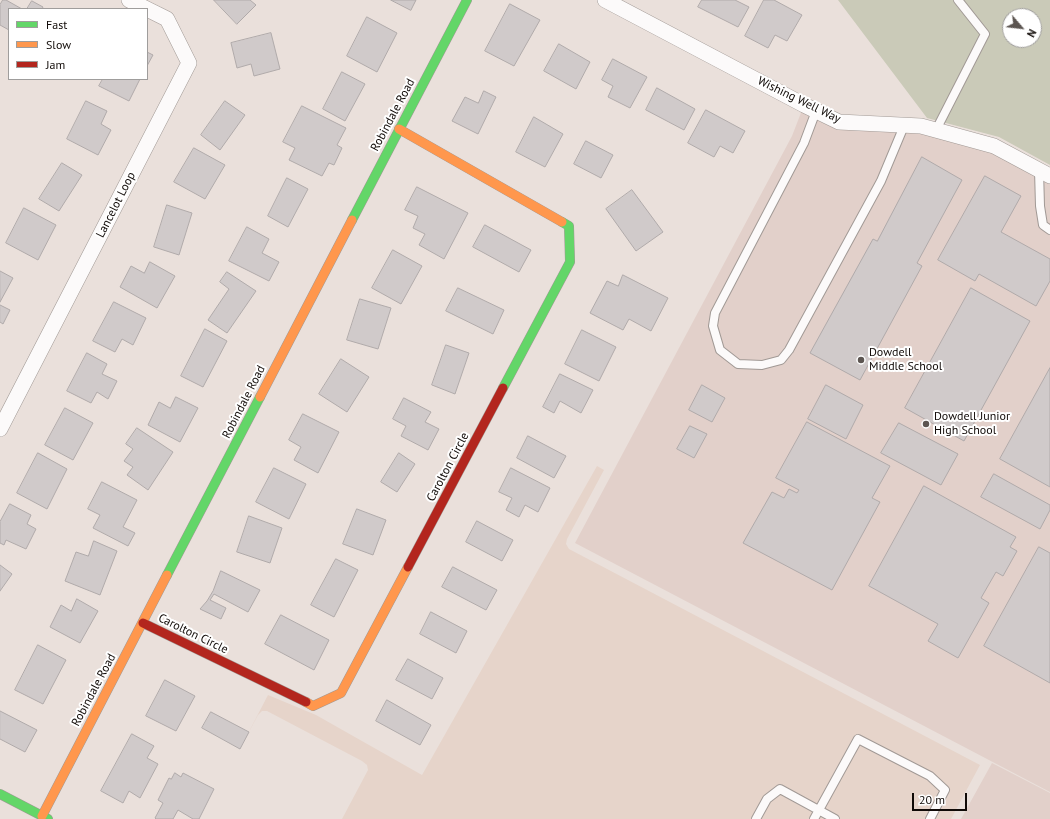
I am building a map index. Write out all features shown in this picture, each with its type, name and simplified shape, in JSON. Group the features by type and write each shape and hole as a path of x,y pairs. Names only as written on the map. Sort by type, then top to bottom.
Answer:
{"street":[{"name":"Lancelot Loop","path":"129,0 145,8"},
{"name":"Robindale Road","path":"45,817 143,623 467,0"},
{"name":"Wishing Well Way","path":"605,0 839,122 921,126 994,146 1045,173"},
{"name":"Lancelot Loop","path":"0,429 189,63 167,19 148,10"},
{"name":"Carolton Circle","path":"143,623 313,706 340,693 570,262 569,226 399,129"},
{"path":"0,794 45,817"}],"lane":[{"path":"936,130 985,34 958,0"},
{"path":"816,111 804,143 715,313 713,326 720,350 738,364 762,365 781,360 789,350 881,181 904,126"},
{"path":"1045,173 1040,206 1043,225 1050,230"},
{"path":"814,819 858,739 930,776 945,790 930,819"},
{"path":"756,819 767,799 780,789 835,819"}],"shaded area":[{"name":"Dowdell Middle School","path":"804,105 839,122 921,126 994,146 1050,176 1050,792 575,543 792,136"},
{"path":"597,466 604,470 567,539 566,544 569,549 980,765 951,819 342,819 368,770 367,765 362,761 267,711 262,711 258,715 242,745 268,695 316,715 422,775"},
{"path":"992,763 1050,793 1050,819 961,819"}],"green space":[{"path":"838,0 1050,0 1050,165 999,137 927,118"}],"building":[{"path":"3,0 6,0 20,8 8,8 8,29 0,25 0,5"},
{"path":"214,0 250,0 256,5 237,24"},
{"path":"391,0 416,0 411,10"},
{"path":"702,0 735,0 749,7 738,27 698,7"},
{"path":"764,0 774,0 802,15 787,41 775,35 768,48 745,36"},
{"path":"32,1 43,7 42,8 28,8"},
{"path":"510,4 540,20 514,66 485,51"},
{"path":"367,17 397,33 377,72 347,56"},
{"path":"271,33 280,69 254,76 251,64 237,68 231,43"},
{"path":"559,44 590,62 576,89 544,71"},
{"path":"148,52 153,55 148,64"},
{"path":"613,59 647,77 630,108 608,97 613,86 602,80"},
{"path":"342,72 365,84 345,121 323,109"},
{"path":"102,80 140,80 129,101 99,86"},
{"path":"657,88 695,109 684,130 646,110"},
{"path":"484,91 496,97 478,134 452,121 465,97 478,103"},
{"path":"86,101 107,111 101,124 111,130 98,155 67,139"},
{"path":"225,101 245,115 220,150 201,135"},
{"path":"302,106 346,128 337,145 342,148 334,165 329,163 322,176 289,160 295,148 283,142"},
{"path":"706,110 745,131 733,153 720,146 714,157 688,143"},
{"path":"534,117 563,134 545,167 516,152"},
{"path":"586,141 613,155 601,178 574,164"},
{"path":"194,148 225,165 205,199 174,182"},
{"path":"922,157 962,180 917,263 922,266 860,380 810,353 873,239 877,241"},
{"path":"62,163 82,175 59,211 39,199"},
{"path":"985,176 1021,196 1001,232 1050,259 1050,281 1036,306 979,274 975,281 938,260"},
{"path":"287,178 308,189 288,227 268,216"},
{"path":"417,187 468,213 444,259 419,245 425,234 413,228 418,216 405,210"},
{"path":"632,190 663,232 636,251 606,209"},
{"path":"167,205 192,213 179,255 154,247"},
{"path":"24,208 56,225 38,260 6,243"},
{"path":"485,225 531,250 519,272 473,247"},
{"path":"247,227 269,239 262,253 279,262 269,281 229,261"},
{"path":"393,250 422,266 401,304 372,288"},
{"path":"150,262 175,276 157,308 120,287 131,266 144,273"},
{"path":"0,271 13,278 0,302"},
{"path":"227,272 256,291 227,333 208,320 229,289 220,282"},
{"path":"623,275 668,298 651,331 629,319 623,330 590,313 607,281 618,286"},
{"path":"458,288 504,310 493,334 446,311"},
{"path":"971,288 1030,321 964,441 905,408"},
{"path":"360,299 391,308 378,349 347,340"},
{"path":"114,302 146,318 133,345 122,339 115,352 93,341"},
{"path":"0,305 10,310 3,324 0,322"},
{"path":"205,329 227,341 203,387 181,376"},
{"path":"582,330 616,347 599,381 565,364"},
{"path":"446,345 469,353 455,394 432,385"},
{"path":"87,353 107,364 102,374 117,381 108,399 97,392 91,403 67,391"},
{"path":"341,359 369,377 347,412 319,394"},
{"path":"1050,368 1050,487 1000,459"},
{"path":"560,374 593,390 581,413 560,401 554,413 543,407"},
{"path":"702,385 725,398 712,422 689,410"},
{"path":"826,385 863,405 846,439 808,419"},
{"path":"176,397 198,408 180,442 148,425 159,402 170,408"},
{"path":"404,398 431,412 425,422 439,429 428,450 401,436 406,426 393,419"},
{"path":"65,408 93,423 73,460 45,445"},
{"path":"303,414 339,432 318,473 294,460 301,447 289,440"},
{"path":"807,422 890,466 872,498 880,502 832,590 743,543 772,492 784,498 789,489 797,493 799,490 776,478"},
{"path":"899,423 958,454 941,485 881,453"},
{"path":"690,426 707,434 694,458 677,449"},
{"path":"137,428 173,452 148,490 127,475 133,467 124,461 133,449 126,444"},
{"path":"528,436 566,456 554,478 517,458"},
{"path":"38,453 67,469 47,509 17,493"},
{"path":"399,453 415,464 397,492 381,482"},
{"path":"274,468 306,484 289,519 256,502"},
{"path":"511,468 550,488 538,512 525,505 519,517 506,510 512,498 499,492"},
{"path":"994,474 1050,505 1050,510 1040,529 981,497"},
{"path":"102,482 137,500 123,527 135,533 128,546 93,528 100,515 88,509"},
{"path":"924,486 1016,537 1010,547 1017,551 1003,576 996,572 981,598 989,603 958,658 928,641 938,624 869,586"},
{"path":"10,504 31,515 27,524 36,529 26,549 6,540 4,545 0,543 0,522"},
{"path":"357,509 386,520 373,555 343,544"},
{"path":"249,516 282,528 270,563 237,552"},
{"path":"477,521 513,540 502,561 466,542"},
{"path":"94,541 117,551 100,595 65,581 76,552 88,556"},
{"path":"1039,547 1050,553 1050,683 984,646"},
{"path":"336,559 358,570 334,617 311,605"},
{"path":"0,565 12,574 0,591"},
{"path":"453,567 497,590 486,610 442,587"},
{"path":"221,571 260,590 248,612 214,594 210,600 226,608 221,619 200,609 213,591"},
{"path":"77,599 98,611 80,643 50,627 61,605 71,611"},
{"path":"431,612 467,631 456,653 420,634"},
{"path":"281,615 329,640 314,670 265,644"},
{"path":"38,645 66,660 43,704 15,690"},
{"path":"408,659 443,678 432,699 396,680"},
{"path":"165,680 195,696 176,731 146,716"},
{"path":"387,700 431,725 420,745 376,721"},
{"path":"0,711 37,730 25,752 0,739"},
{"path":"211,712 249,732 240,749 202,728"},
{"path":"132,734 154,746 147,758 158,764 140,798 129,791 123,803 101,791"},
{"path":"175,773 181,777 183,773 214,789 199,819 193,819 178,810 173,819 155,818 163,803 158,800 169,778 171,779"}],"traffic: fast":[{"path":"352,220 467,0"},
{"path":"503,388 570,262 569,226 562,222"},
{"path":"167,575 260,397"},
{"path":"0,794 48,819"}],"traffic: slow":[{"path":"399,129 562,222"},
{"path":"260,397 352,220"},
{"path":"306,702 313,706 341,693 408,567"},
{"path":"42,816 167,575"}],"traffic: jam":[{"path":"408,567 503,388"},
{"path":"143,623 306,702"}],"place":[{"name":"Dowdell Middle School","path":"861,360"},
{"name":"Dowdell Junior High School","path":"926,424"}]}
